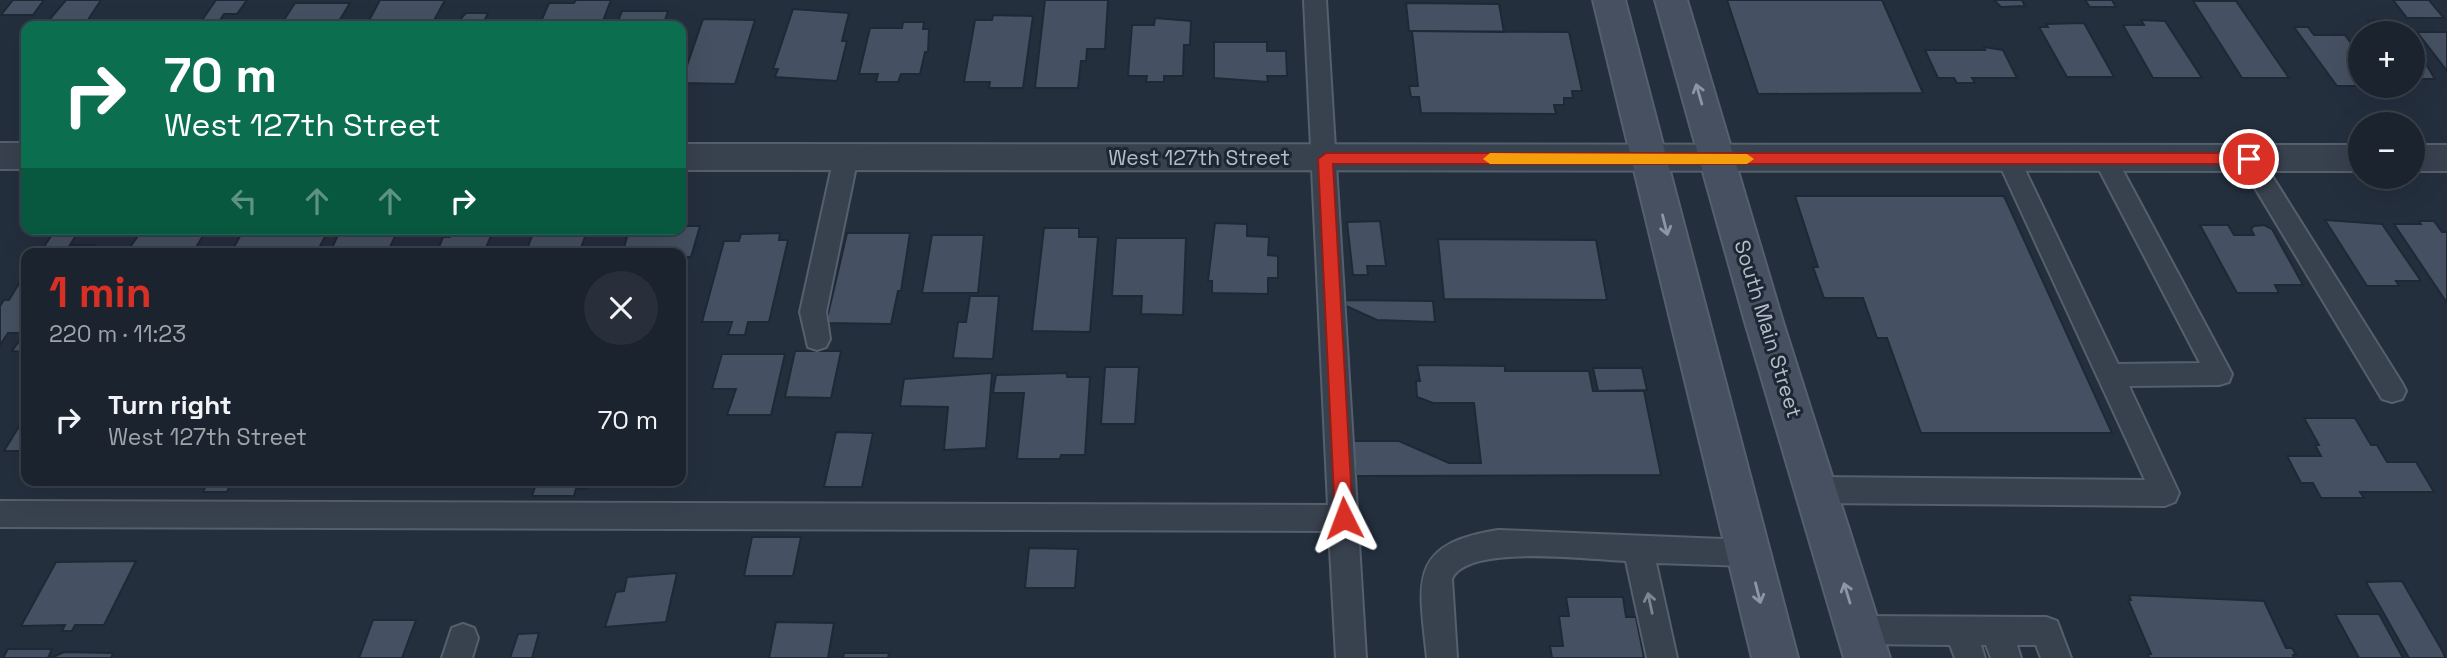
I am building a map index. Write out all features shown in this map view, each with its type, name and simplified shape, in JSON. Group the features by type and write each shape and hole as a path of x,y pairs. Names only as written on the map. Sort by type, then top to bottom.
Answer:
{"main road":[{"path":"1609,0 1775,658"},
{"name":"South Main Street","path":"1671,0 1863,644"}],"street":[{"path":"0,156 21,156"},
{"name":"West 127th Street","path":"686,157 2348,158"},
{"path":"2425,158 2447,158"}],"lane":[{"path":"1315,0 1326,159 1351,658"},
{"path":"817,339 813,312 846,158"},
{"path":"1816,490 2165,493 2009,159"},
{"path":"2105,159 2219,374 2108,374"},
{"path":"2249,159 2392,391"},
{"path":"0,514 1344,518"},
{"path":"1442,658 1436,579 1441,563 1455,552 1472,545 1498,543 1748,553"},
{"path":"1638,549 1662,658"},
{"path":"1863,644 2001,645 2046,631 2056,658"}],"building":[{"path":"13,0 44,0 33,15 1,15"},
{"path":"66,0 101,0 87,21 48,21"},
{"path":"216,0 247,0 237,14 224,14 219,21 201,21"},
{"path":"380,0 445,0 434,21 369,21"},
{"path":"576,0 611,0 603,21 541,21 549,3 574,3"},
{"path":"1045,0 1108,0 1105,49 1087,49 1086,61 1081,61 1078,88 1035,88"},
{"path":"1727,0 1882,0 1923,93 1758,94"},
{"path":"1994,0 2022,0 2025,6 2001,7"},
{"path":"2085,0 2112,0 2116,7 2090,7"},
{"path":"2393,0 2429,0 2444,18 2407,18"},
{"path":"2193,1 2236,1 2289,78 2242,78"},
{"path":"295,3 350,3 339,21 283,21"},
{"path":"1406,3 1499,4 1504,32 1409,31"},
{"path":"793,9 849,13 842,41 847,41 837,81 775,77 778,69 773,69"},
{"path":"622,11 668,11 665,21 618,21"},
{"path":"466,13 488,13 484,21 459,21"},
{"path":"993,15 1033,16 1023,88 989,88 990,82 964,82 975,20 992,20"},
{"path":"1155,18 1191,21 1190,45 1184,45 1183,76 1164,76 1164,82 1146,82 1147,76 1128,76 1132,25 1154,25"},
{"path":"703,19 755,20 735,84 686,83 686,68"},
{"path":"2141,20 2165,21 2202,78 2153,78 2123,25 2144,25"},
{"path":"903,22 924,22 923,29 929,29 928,52 925,52 920,74 901,74 898,82 876,82 878,74 859,74 870,28 902,28"},
{"path":"2084,23 2114,77 2067,77 2039,27 2048,27 2046,24"},
{"path":"2294,27 2308,27 2314,35 2345,35 2348,39 2348,86 2337,86"},
{"path":"1412,31 1569,32 1582,91 1572,91 1573,98 1564,98 1564,105 1554,105 1556,114 1421,113 1419,97 1411,97 1409,86 1418,86"},
{"path":"2425,32 2447,32 2447,71 2425,42"},
{"path":"1214,42 1267,42 1267,51 1286,51 1287,76 1267,76 1268,82 1214,78"},
{"path":"1984,47 2003,50 2017,78 1972,78 1975,83 1957,83 1954,78 1938,78 1925,50 1985,50"},
{"path":"2425,63 2435,79 2425,79"},
{"path":"1795,196 2004,196 2112,433 1921,433 1887,338 1877,338 1863,298 1824,298 1813,267 1818,267"},
{"path":"2325,220 2382,224 2421,281 2396,281 2399,286 2367,286"},
{"path":"1380,221 1386,266 1367,266 1368,275 1353,275 1347,222"},
{"path":"2419,221 2434,221 2442,232 2447,232 2447,303 2394,224 2421,224"},
{"path":"1215,223 1247,224 1247,236 1269,237 1268,255 1278,256 1278,278 1268,278 1268,294 1212,293 1212,281 1208,281"},
{"path":"2200,225 2228,225 2234,235 2254,235 2251,229 2254,226 2264,225 2272,229 2303,285 2275,285 2279,293 2237,293"},
{"path":"686,226 700,226 691,257 686,257 686,248 624,248 628,235 686,235"},
{"path":"1044,228 1079,228 1079,237 1098,237 1090,332 1032,331"},
{"path":"780,233 779,240 788,240 769,322 748,322 745,335 728,335 732,322 702,322 724,241 739,241 741,234"},
{"path":"847,233 910,233 901,291 898,291 891,324 826,323"},
{"path":"52,235 76,235 70,245 94,245 92,248 43,248"},
{"path":"139,235 203,235 196,248 129,248"},
{"path":"241,235 326,235 319,248 233,248"},
{"path":"338,235 396,235 390,248 332,248"},
{"path":"491,235 486,248 438,248 443,237"},
{"path":"532,235 586,235 581,248 527,248"},
{"path":"932,235 984,235 978,293 922,293"},
{"path":"1116,238 1186,238 1183,315 1141,314 1142,296 1112,296"},
{"path":"1438,239 1596,240 1607,300 1444,299"},
{"path":"21,280 21,333 8,333 0,345 0,306 4,300 9,300"},
{"path":"970,296 999,296 993,359 953,358 958,322 966,322"},
{"path":"1345,300 1433,301 1435,322 1377,320 1346,306"},
{"path":"21,339 21,352 12,351"},
{"path":"795,351 841,351 831,398 785,397"},
{"path":"722,354 785,354 771,415 727,415 736,389 712,389"},
{"path":"1417,365 1505,366 1505,371 1589,371 1593,391 1644,391 1661,475 1356,476 1353,441 1399,441 1449,463 1481,463 1474,403 1433,403 1417,397 1416,381 1420,381"},
{"path":"1105,367 1139,367 1135,424 1101,424"},
{"path":"1593,368 1642,368 1647,390 1598,391"},
{"path":"992,373 986,448 944,450 948,407 900,406 904,379"},
{"path":"1067,373 1067,377 1090,377 1085,455 1061,455 1060,459 1017,459 1024,393 993,393 996,375"},
{"path":"2304,418 2355,418 2371,445 2377,445 2387,462 2416,462 2434,492 2360,492 2364,498 2321,498 2313,483 2301,483 2287,456 2321,456 2315,445 2319,445"},
{"path":"21,423 21,451 4,451"},
{"path":"836,432 873,433 862,487 824,487"},
{"path":"206,486 230,486 227,492 203,492"},
{"path":"535,486 588,486 587,489 576,489 574,496 532,496"},
{"path":"752,537 801,537 793,576 744,576"},
{"path":"1029,548 1078,549 1075,588 1025,588"},
{"path":"136,561 104,625 75,625 72,631 62,631 65,625 21,626 56,562"},
{"path":"677,573 666,622 605,627 616,592 624,591 627,577"},
{"path":"2402,581 2445,658 2409,658 2366,582"},
{"path":"2129,595 2264,601 2286,648 2292,648 2296,655 2293,655 2294,658 2149,658 2148,654 2151,654 2128,600 2131,600"},
{"path":"1566,597 1623,597 1626,617 1636,617 1644,658 1552,658 1550,646 1563,646 1559,616 1569,616"},
{"path":"2335,614 2379,614 2403,658 2359,658"},
{"path":"373,620 416,620 402,658 359,658"},
{"path":"776,622 834,623 828,658 769,658"},
{"path":"539,633 532,658 510,658 518,634"},
{"path":"8,649 52,649 48,658 3,658"},
{"path":"64,652 113,653 111,658 51,658"},
{"path":"844,653 889,653 888,658 843,658"}],"slow traffic":[{"path":"1490,159 1747,159"}],"route":[{"path":"1344,518 1326,159 2249,159"}]}
